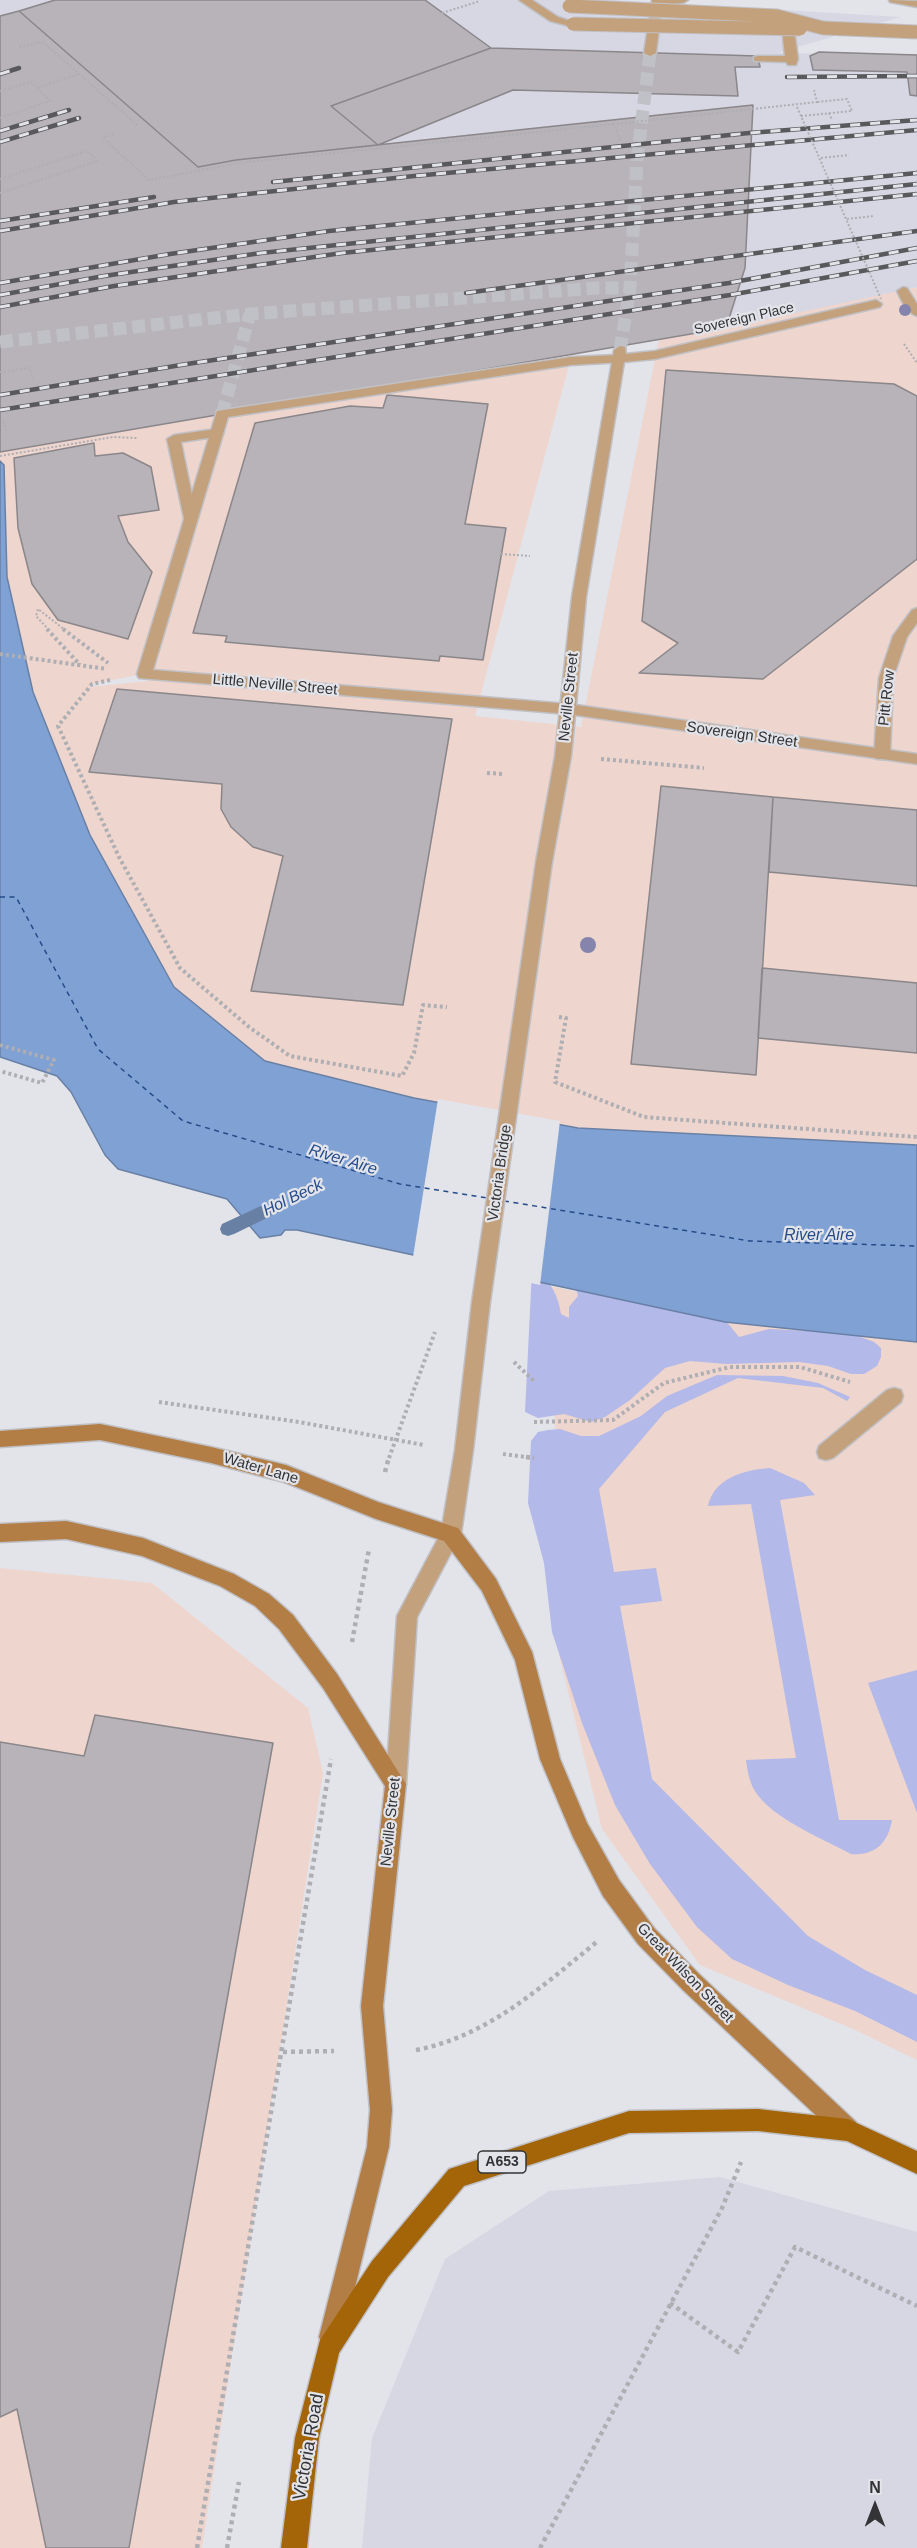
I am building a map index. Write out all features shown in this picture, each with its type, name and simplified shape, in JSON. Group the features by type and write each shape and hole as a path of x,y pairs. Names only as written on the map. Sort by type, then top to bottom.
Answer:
{"main road":[{"name":"Great Wilson Street","path":"328,2348 380,2269 457,2177 629,2122 758,2120 848,2130 917,2163"},
{"name":"Victoria Road","path":"294,2548 308,2438 328,2348"}],"street":[{"path":"524,0 554,19 573,24 788,30 823,28 917,32"},
{"path":"650,53 657,1 683,0"},
{"path":"894,0 917,4"},
{"path":"540,12 569,6 777,16 823,28"},
{"path":"758,59 792,61 788,30"},
{"path":"903,291 917,312"},
{"name":"Sovereign Place","path":"216,433 222,414 571,361 619,355 655,355 879,301"},
{"name":"Neville Street","path":"518,1044 568,710 579,597 619,355"},
{"path":"144,674 216,433 174,439 190,519"},
{"name":"Pitt Row","path":"882,755 886,678 900,636 917,613"},
{"name":"Little Neville Street","path":"144,674 568,710"},
{"name":"Sovereign Street","path":"568,710 917,759"},
{"name":"Victoria Bridge","path":"481,1302 518,1044"},
{"name":"Neville Street","path":"328,2348 378,2147 381,2110 372,2006 396,1784 407,1616 451,1534 464,1450 481,1302"},
{"path":"826,1452 894,1396"},
{"name":"Water Lane","path":"0,1439 100,1432 211,1455 286,1474 376,1510 451,1534"},
{"path":"0,1533 66,1530 143,1547 227,1580 262,1600 286,1622 342,1699 396,1784"},
{"name":"Great Wilson Street","path":"451,1534 489,1585 525,1659 550,1759 580,1830 611,1888 646,1936 691,1982 848,2130"}],"path":[{"path":"442,13 480,1"},
{"path":"19,47 43,42 138,126"},
{"path":"37,88 79,74"},
{"path":"0,92 31,82 50,101 0,118"},
{"path":"813,83 817,102"},
{"path":"114,135 103,138 149,180 238,163 847,99 852,111 801,116"},
{"path":"797,107 847,219 879,301"},
{"path":"829,113 832,120"},
{"path":"614,124 620,140"},
{"path":"0,179 87,151 98,161 0,193"},
{"path":"821,158 849,156"},
{"path":"847,219 874,216"},
{"path":"0,372 30,368 33,381"},
{"path":"3,421 7,433"},
{"path":"0,456 113,437 174,439"},
{"path":"501,554 530,556"},
{"path":"80,665 36,616 38,609 117,670"},
{"path":"0,654 144,674"},
{"path":"144,674 92,684 58,726 119,857 180,968 249,1027 290,1056 402,1076 414,1053 423,1005 447,1007"},
{"path":"487,773 504,774"},
{"path":"566,1018 555,1082 644,1117 917,1137"},
{"path":"0,1045 54,1060 42,1083 0,1071"},
{"path":"197,2548 376,1510 393,1441 436,1330"},
{"path":"534,1422 613,1420 664,1383 730,1367 800,1366 894,1396"},
{"path":"359,1432 409,1443"},
{"path":"511,1455 534,1458"},
{"path":"419,2050 459,2040 496,2018 543,1985"},
{"path":"540,2548 722,2208 758,2120"},
{"path":"670,2303 738,2352 795,2247 917,2307"},
{"path":"227,2548 239,2482"}],"shaded area":[{"path":"0,0 616,0 901,17 777,53 917,55 917,287 726,328 0,452"},
{"path":"278,213 143,674 92,684 90,687 148,681 229,418 572,354 475,716 581,727 659,339 917,287 917,1145 578,1128 414,1098 265,1061 174,987 0,985 0,259"},
{"path":"532,1270 548,1282 558,1300 561,1314 569,1318 569,1307 578,1296 574,1281 721,1315 739,1337 769,1329 850,1333 874,1342 881,1348 881,1357 877,1366 864,1374 851,1374 828,1366 799,1362 726,1364 690,1361 665,1368 630,1400 605,1417 591,1422 564,1414 538,1418 525,1412"},
{"path":"539,1284 725,1322 917,1342 917,2060 853,2029 700,1965 602,1829 559,1655 553,1325"},
{"path":"717,1375 783,1376 818,1383 850,1397 847,1401 823,1388 738,1378 665,1412 599,1489 614,1572 656,1568 662,1601 620,1606 652,1779 808,1936 865,1970 917,1995 917,2042 855,2011 788,1985 732,1959 697,1927 650,1864 615,1805 582,1723 552,1632 544,1563 528,1503 531,1441 538,1432 560,1429 581,1436 599,1436 641,1416 667,1396"},
{"path":"770,1468 804,1483 815,1495 780,1500 839,1820 892,1820 884,1841 867,1853 851,1854 780,1815 757,1795 749,1777 746,1760 796,1758 751,1504 708,1506 711,1496 723,1482 750,1471"},
{"path":"0,1568 152,1583 308,1708 323,1773 202,2548 0,2548"},
{"path":"917,1670 917,1813 868,1683"},
{"path":"720,2177 917,2232 917,2548 362,2548 372,2438 445,2259 549,2191"}],"water":[{"name":"River Aire","path":"0,461 4,465 7,577 33,692 90,835 174,987 265,1061 414,1098 578,1128 917,1145 917,1342 725,1322 297,1230 285,1230 281,1235 260,1238 227,1199 118,1169 105,1155 71,1092 57,1076 0,1057"}],"pier":[{"path":"438,1099 560,1121 540,1285 413,1257"}],"building":[{"path":"55,0 425,0 491,48 331,106 378,145 236,160 198,167 19,11"},
{"path":"19,11 198,167 236,160 753,105 745,268 726,328 0,452 0,16"},
{"path":"491,48 758,56 760,67 735,67 738,96 513,90 378,145 331,106"},
{"path":"819,52 917,55 917,96 910,95 907,72 813,70 810,56"},
{"path":"666,370 894,384 917,396 917,559 763,679 639,673 678,643 642,621"},
{"path":"387,395 488,404 465,524 506,528 483,660 440,656 439,661 225,642 227,636 193,633 255,423 350,406 383,408"},
{"path":"94,443 95,456 123,453 151,467 159,510 118,516 128,542 152,572 128,639 58,620 32,584 18,528 14,458"},
{"path":"117,689 452,719 403,1005 251,991 283,856 253,847 231,827 221,809 222,784 89,772"},
{"path":"661,786 773,797 756,1075 631,1064"},
{"path":"773,797 917,810 917,886 769,872"},
{"path":"762,968 917,983 917,1053 758,1038"},
{"path":"95,1715 273,1743 129,2548 46,2548 17,2409 0,2417 0,1742 84,1756"}],"waterway":[{"name":"Hol Beck","path":"228,1229 265,1211"}],"ferry route":[{"path":"0,897 16,897 98,1049 183,1121 400,1184 487,1198"},
{"path":"504,1201 750,1241 917,1246"}],"tunnel":[{"path":"630,288 637,160 650,53"},
{"path":"250,314 597,288 630,288"},
{"path":"620,350 630,288"},
{"path":"0,342 250,314"},
{"path":"222,414 250,314"}],"railway":[{"path":"0,74 19,68"},
{"path":"787,77 917,76"},
{"path":"0,131 69,110"},
{"path":"0,142 79,118"},
{"path":"273,182 749,133 917,120"},
{"path":"0,231 174,202 414,176 917,130"},
{"path":"0,283 170,254 329,231 917,173"},
{"path":"0,295 104,276 261,253 917,184"},
{"path":"0,307 114,286 342,253 917,194"},
{"path":"0,221 154,197"},
{"path":"466,293 917,231"},
{"path":"0,395 187,364 729,283 917,248"},
{"path":"0,410 730,295 917,261"}]}
